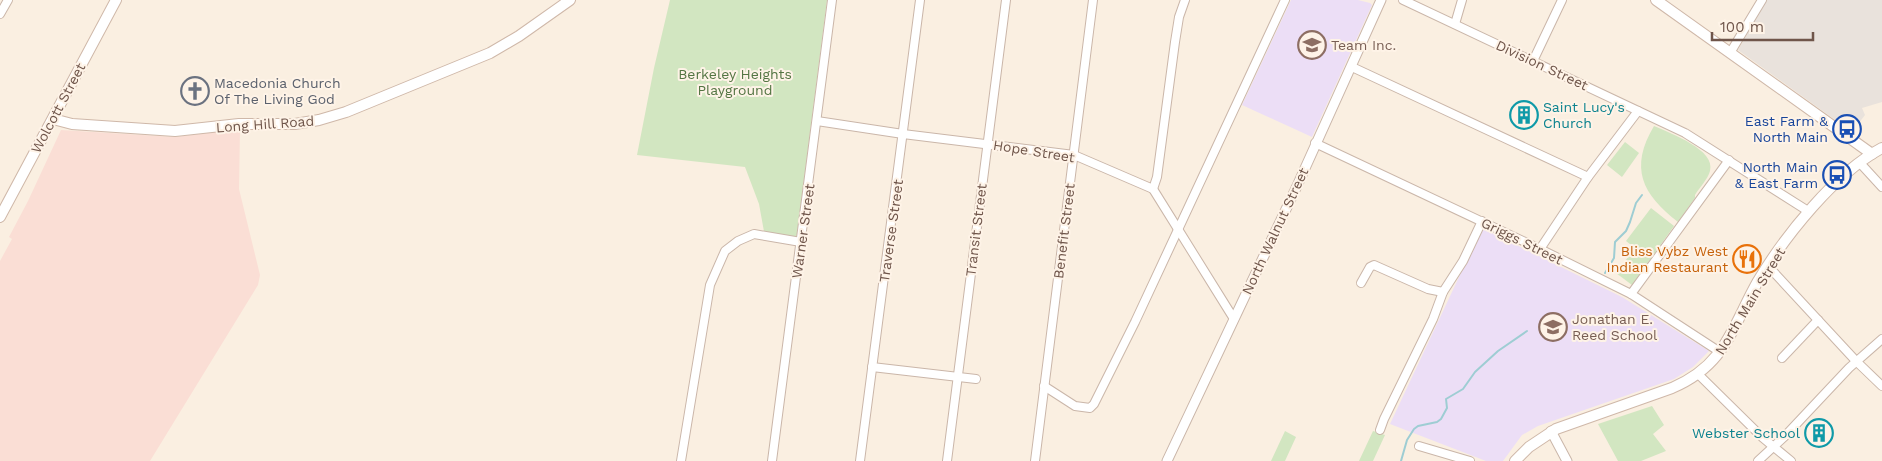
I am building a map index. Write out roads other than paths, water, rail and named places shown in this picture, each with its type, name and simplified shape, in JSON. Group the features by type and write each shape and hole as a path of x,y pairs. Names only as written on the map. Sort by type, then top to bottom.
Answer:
{"main road":[{"name":"Wolcott Street","path":"0,216 116,0"},
{"name":"Long Hill Road","path":"53,119 72,124 167,131 239,124 294,124 319,120 351,110 490,53 519,36 570,0"},
{"path":"1656,0 1872,154"},
{"name":"North Main Street","path":"1515,461 1529,447 1551,431 1672,388 1698,374 1720,352 1768,266 1808,211 1860,163 1882,148"}],"street":[{"path":"0,14 8,0"},
{"name":"Warner Street","path":"772,461 818,121 832,0"},
{"name":"Traverse Street","path":"860,461 920,0"},
{"name":"Transit Street","path":"947,461 1006,0"},
{"name":"Benefit Street","path":"1034,461 1093,0"},
{"path":"1186,0 1180,14 1176,33 1153,189 1234,318"},
{"path":"1044,386 1075,406 1090,408 1094,404 1135,322 1177,228 1285,0"},
{"name":"North Walnut Street","path":"1167,461 1352,67 1380,0"},
{"name":"Division Street","path":"1403,0 1685,133 1808,211"},
{"path":"1455,24 1462,0"},
{"path":"1533,61 1562,0"},
{"path":"1730,53 1762,0"},
{"path":"1352,67 1588,177"},
{"path":"1540,249 1588,177 1638,110"},
{"name":"Hope Street","path":"818,121 903,134 1074,155 1153,189"},
{"name":"Griggs Street","path":"1316,143 1631,294 1720,352"},
{"path":"1631,294 1729,160"},
{"path":"1860,163 1882,187"},
{"path":"1380,430 1444,292 1463,261 1482,221"},
{"path":"682,461 710,284 725,251 738,240 754,234 801,242"},
{"path":"1361,283 1372,266 1377,266 1428,289 1444,292"},
{"path":"1768,266 1856,361 1882,386"},
{"path":"1782,358 1818,320"},
{"path":"1758,461 1856,361 1882,339"},
{"path":"872,367 976,379"},
{"path":"1698,374 1791,461"},
{"path":"1551,431 1567,461"},
{"path":"1418,446 1470,461"}],"waterway":[{"path":"1605,273 1614,258 1615,242 1626,231 1636,203 1642,195"},
{"path":"1401,461 1407,440 1414,429 1441,419 1447,408 1446,399 1463,389 1475,372 1498,351 1527,331"}],"place":[{"name":"Team Inc.","path":"1312,45"},
{"name":"Macedonia Church Of The Living God","path":"195,91"},
{"name":"Saint Lucy's Church","path":"1524,115"},
{"name":"East Farm & North Main","path":"1847,129"},
{"name":"North Main & East Farm","path":"1837,175"},
{"name":"Bliss Vybz West Indian Restaurant","path":"1747,259"},
{"name":"Jonathan E. Reed School","path":"1553,327"},
{"name":"Webster School","path":"1819,433"}],"park label":[{"name":"Berkeley Heights Playground","path":"735,82"}]}
